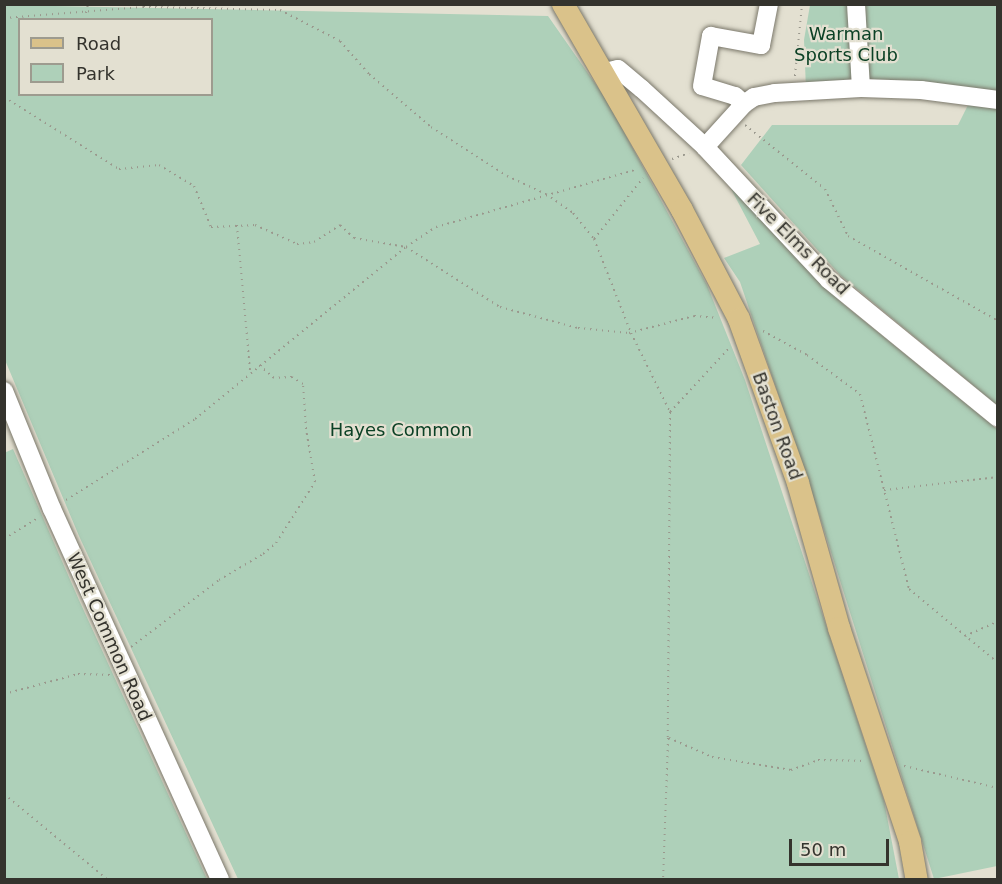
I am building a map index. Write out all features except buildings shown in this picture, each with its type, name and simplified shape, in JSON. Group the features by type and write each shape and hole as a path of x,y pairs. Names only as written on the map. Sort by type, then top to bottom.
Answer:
{"main road":[{"name":"Baston Road","path":"563,4 605,72 741,326 798,483 839,628 910,842 917,879"}],"street":[{"path":"739,110 735,96 702,86 711,36 761,45 769,4"},
{"path":"856,4 861,88"},
{"name":"Five Elms Road","path":"605,72 618,69 705,147 829,280 998,418"},
{"path":"705,147 754,97 795,91 861,88 921,90 998,100"},
{"name":"West Common Road","path":"4,391 52,510 117,657 220,879"}],"path":[{"path":"86,13 88,4"},
{"path":"280,10 281,4"},
{"path":"795,91 802,4"},
{"path":"4,18 86,13 143,6 280,10 340,41 369,74 431,127 507,176 546,194 573,213 594,239 631,333 670,412 668,738 663,879"},
{"path":"4,97 119,169 159,165 194,186 211,227 255,225 297,244 314,242 340,225 354,238 405,247 500,307 578,328 631,333 694,316 741,326 807,355 860,394 909,589 998,663"},
{"path":"739,110 825,189 848,236 998,321"},
{"path":"4,539 195,419 259,364 405,247 436,226 633,169"},
{"path":"594,239 644,176"},
{"path":"237,225 250,373"},
{"path":"670,412 741,326"},
{"path":"4,694 78,674 110,675 117,657 179,614 219,580 263,554 276,543 315,482 306,429 303,384 292,377 274,378 259,364"},
{"path":"884,490 998,477"},
{"path":"965,636 998,621"},
{"path":"668,738 712,757 790,770 818,760 885,762 998,788"},
{"path":"4,794 108,879"}],"green space":[{"name":"Hayes Common","path":"4,5 548,16 606,99 707,285 745,380 884,801 899,879 238,879 79,536 5,360"},
{"name":"Warman Sports Club","path":"810,5 997,5 997,91 806,89 804,40"},
{"path":"969,103 997,107 997,405 840,275 741,165 772,125 958,125"},
{"path":"729,185 842,303 997,429 997,866 934,879 819,514 740,282 724,258 760,244"},
{"path":"13,449 79,600 207,879 5,879 4,453"}]}
